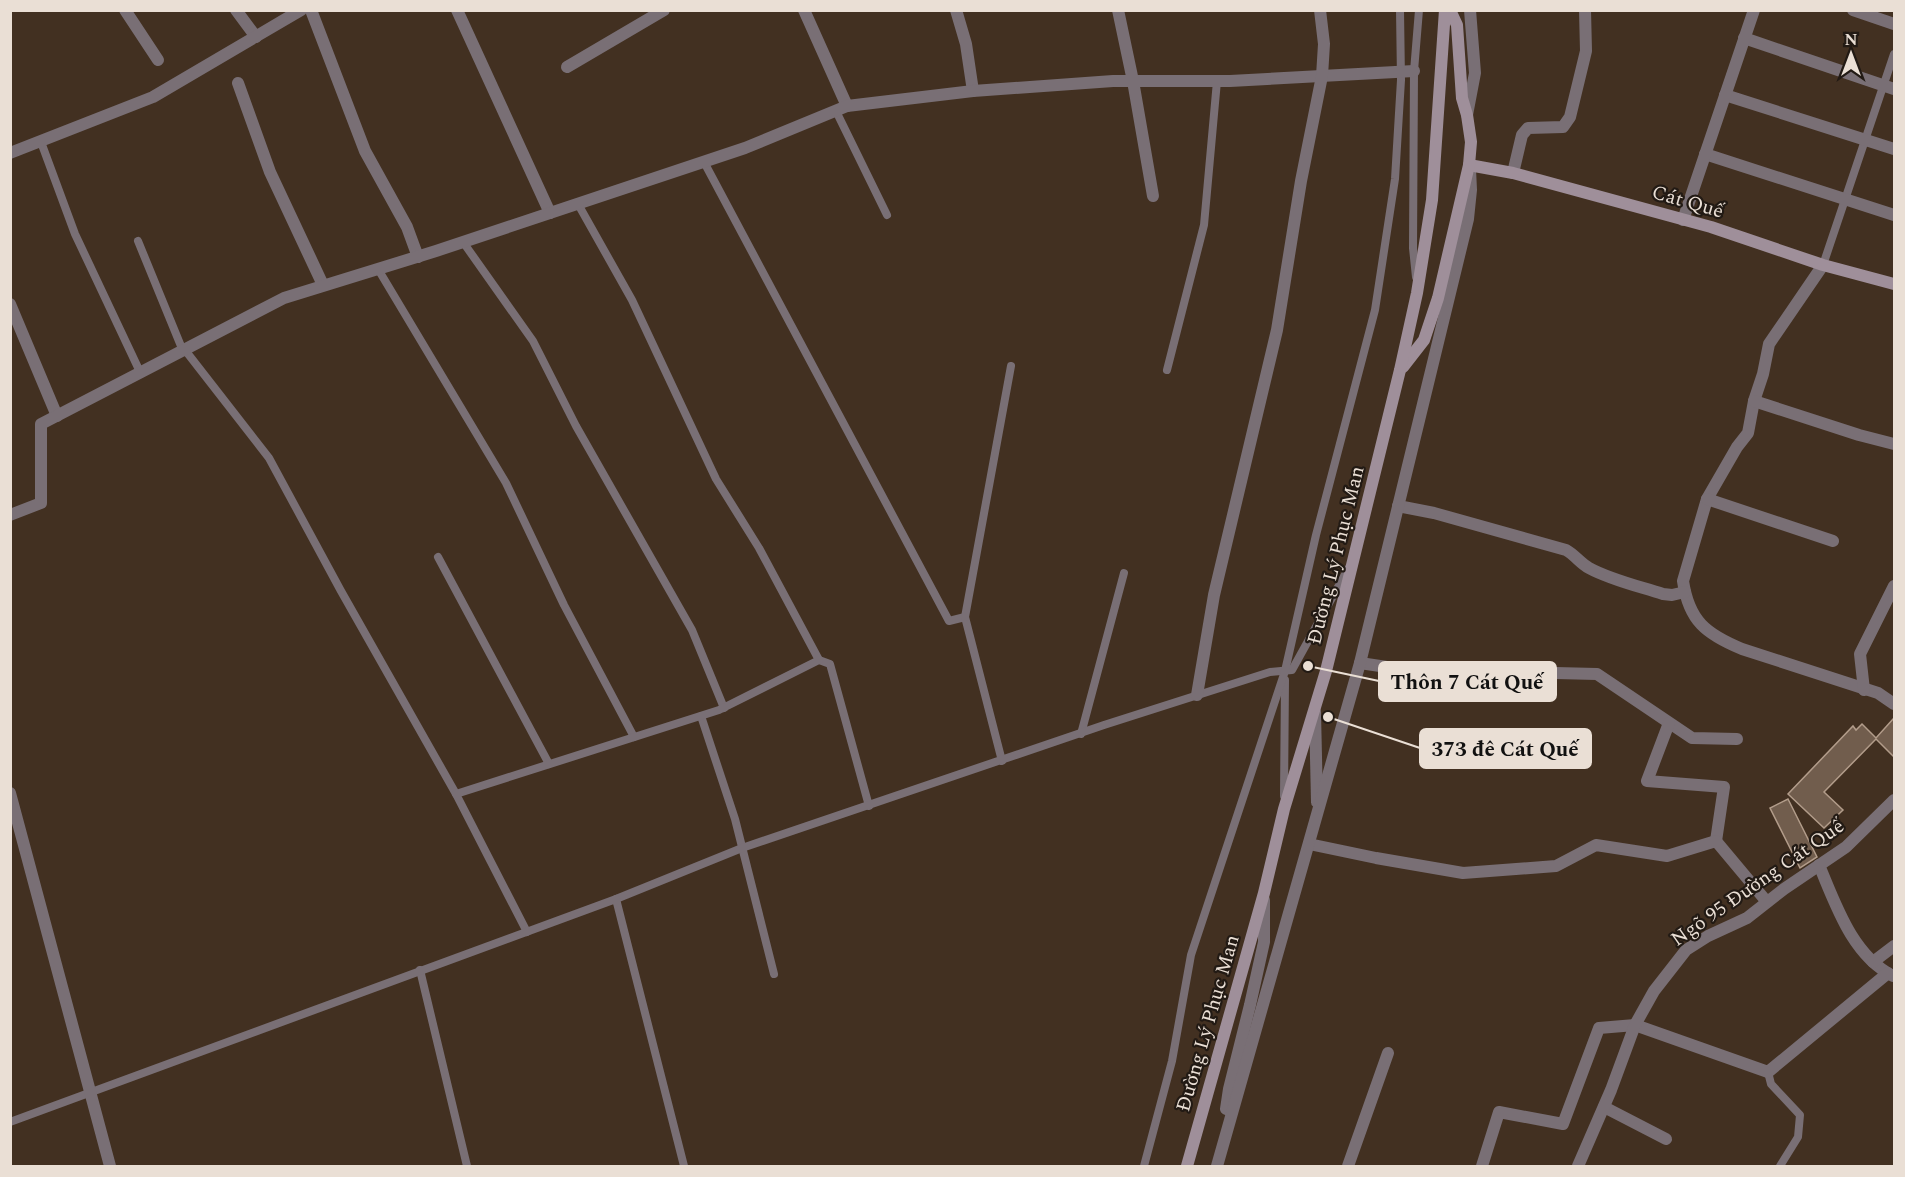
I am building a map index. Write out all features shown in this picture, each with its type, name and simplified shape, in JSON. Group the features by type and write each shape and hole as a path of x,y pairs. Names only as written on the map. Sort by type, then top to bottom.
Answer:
{"main road":[{"path":"1400,370 1424,340 1437,298 1469,165 1471,142 1467,115 1461,98 1457,25 1447,10"},
{"name":"Đường Lý Phục Man","path":"1187,1167 1264,893 1284,809 1315,711 1400,370 1417,293 1432,200 1447,10"},
{"name":"Cát Quế","path":"1469,165 1513,173 1683,220 1894,284"}],"street":[{"path":"125,10 158,60"},
{"path":"236,10 256,37"},
{"path":"10,153 153,97 301,10"},
{"path":"311,10 365,152 407,227 418,257"},
{"path":"458,10 550,213"},
{"path":"567,68 664,10"},
{"path":"804,10 842,109"},
{"path":"956,10 966,44 973,92"},
{"path":"1118,10 1154,196"},
{"path":"1197,695 1214,596 1277,330 1301,181 1322,76 1324,44 1320,10"},
{"path":"1467,115 1474,73 1470,10"},
{"path":"1513,173 1522,135 1528,128 1563,127 1570,117 1586,51 1585,10"},
{"path":"1683,220 1754,10"},
{"path":"1853,10 1894,24"},
{"path":"1744,38 1890,87"},
{"path":"10,515 41,503 41,424 284,298 418,257 746,148 842,109 973,92 1133,81 1217,81 1414,71"},
{"path":"238,83 270,172 323,285"},
{"path":"1725,95 1894,149"},
{"path":"1705,154 1894,215"},
{"path":"1217,1167 1360,663 1468,219 1471,190 1469,165"},
{"path":"1823,264 1769,344 1748,433 1737,447 1707,499 1683,581 1696,620 1720,640 1878,693 1894,704"},
{"path":"10,304 57,416"},
{"path":"1754,401 1894,444"},
{"path":"1707,499 1833,541"},
{"path":"1398,506 1434,513 1566,550 1580,563 1598,573 1663,594 1672,595 1685,592"},
{"path":"1864,690 1860,654 1894,586"},
{"path":"1360,663 1400,669 1597,674 1692,738 1737,739"},
{"path":"1315,711 1318,816"},
{"path":"1669,723 1647,781 1724,787 1716,841 1767,902"},
{"path":"10,794 110,1167"},
{"name":"Ngõ 95 Đường Cát Quế","path":"1578,1167 1635,1025 1654,991 1686,950 1708,936 1747,918 1846,847 1894,800"},
{"path":"1309,844 1463,873 1556,866 1596,845 1667,856 1716,841"},
{"path":"1482,1167 1499,1112 1563,1124 1599,1028 1635,1025 1768,1072 1891,975 1865,956 1840,914 1819,865"},
{"path":"1217,1167 1228,1089 1264,942 1264,893"},
{"path":"1873,962 1894,946"},
{"path":"1348,1167 1388,1053"},
{"path":"1604,1107 1666,1139"}],"lane":[{"path":"1144,1167 1172,1061 1191,955 1285,671 1316,536 1375,310 1395,179 1400,72 1400,10"},
{"path":"1417,293 1413,248 1414,71 1419,10"},
{"path":"1823,264 1865,141 1890,87 1894,54"},
{"path":"1167,370 1204,225 1217,81"},
{"path":"842,109 887,215"},
{"path":"41,142 75,234 141,374"},
{"path":"704,162 950,621 965,617"},
{"path":"578,204 632,300 716,479 759,548 819,660 830,664 869,806"},
{"path":"138,241 184,351 269,458 340,591 456,794 526,932"},
{"path":"463,242 533,341 576,426 692,630 724,708"},
{"path":"378,269 506,483 564,605 634,737"},
{"path":"1002,761 965,617 1011,366"},
{"path":"438,558 549,764"},
{"path":"10,1122 616,899 742,848 1197,695 1270,672 1292,670 1354,558"},
{"path":"1081,734 1124,573"},
{"path":"456,794 724,708 819,660"},
{"path":"1284,809 1285,671"},
{"path":"701,716 735,819 774,974"},
{"path":"616,899 684,1167"},
{"path":"420,970 467,1167"},
{"path":"1768,1072 1771,1084 1800,1115 1798,1137 1780,1167"}],"building":[{"path":"1894,718 1894,757 1876,739 1824,792 1843,810 1824,828 1788,794 1853,726 1856,730 1862,724 1876,738"},
{"path":"1788,799 1817,857 1800,868 1770,808"}],"place":[{"name":"Thôn 7 Cát Quế","path":"1308,666"},
{"name":"373 đê Cát Quế","path":"1328,717"}]}
